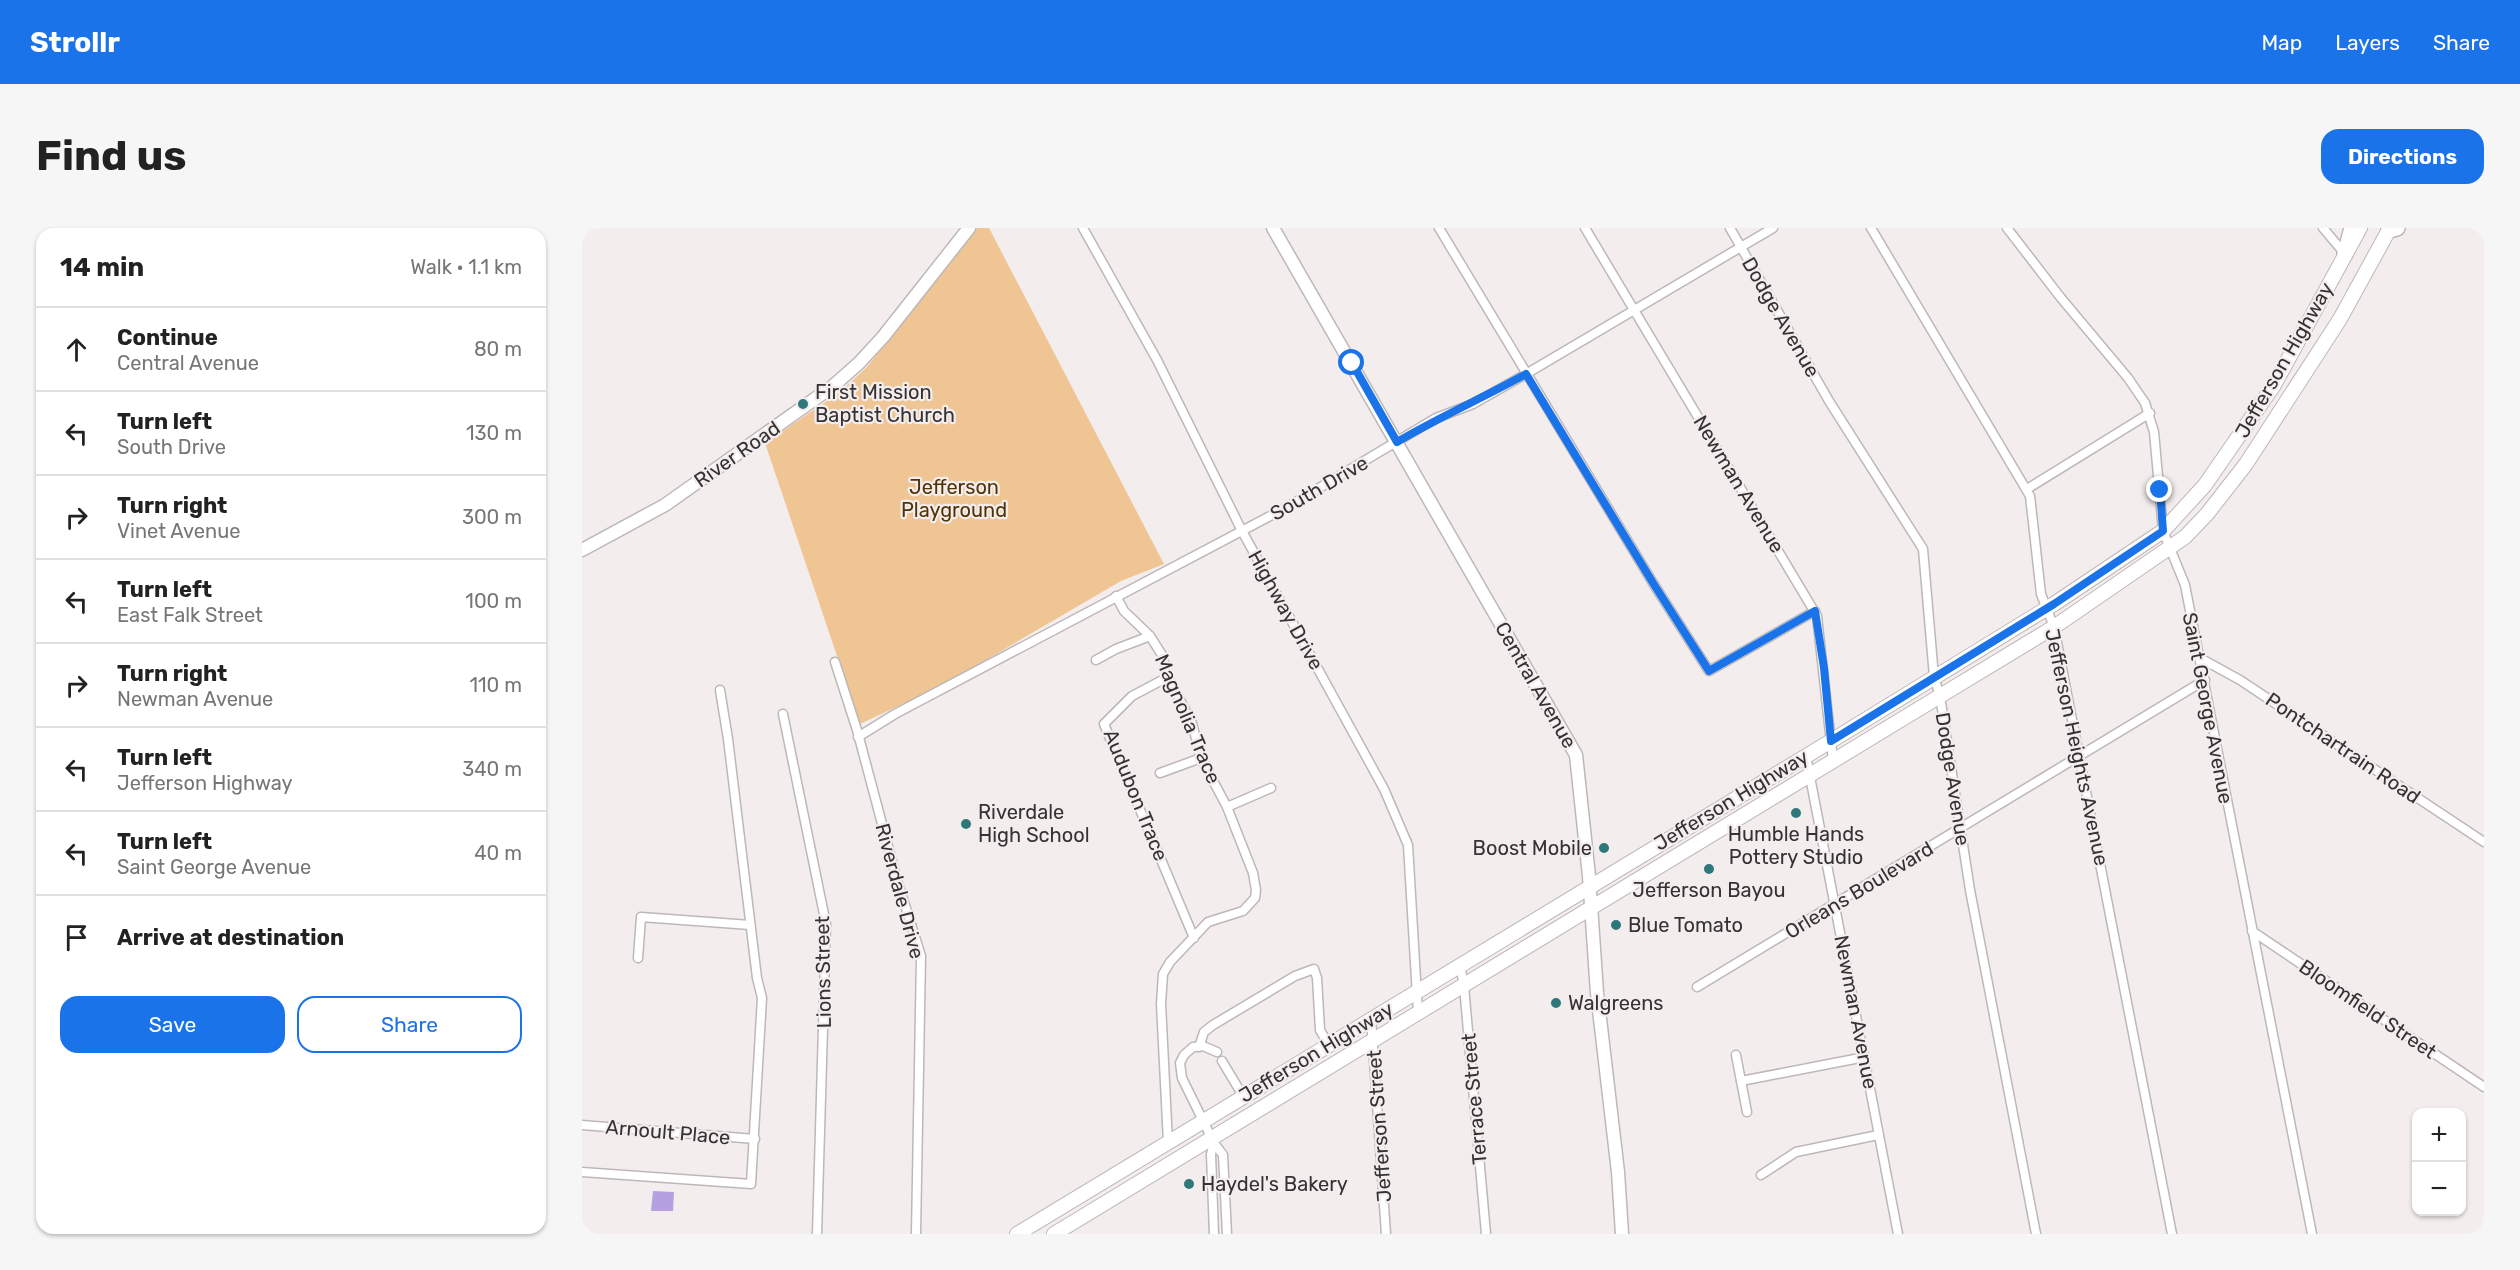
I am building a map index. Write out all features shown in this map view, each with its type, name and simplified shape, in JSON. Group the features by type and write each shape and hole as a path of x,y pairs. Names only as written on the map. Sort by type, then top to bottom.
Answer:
{"highway":[{"path":"2345,254 2352,228"}],"main road":[{"name":"River Road","path":"582,550 665,505 833,386 883,337 969,228"},
{"name":"Central Avenue","path":"1273,228 1576,755 1597,993 1618,1172 1622,1234"},
{"name":"Jefferson Highway","path":"1017,1234 1831,741 2047,608 2163,531 2205,485 2274,385 2360,228"},
{"name":"Jefferson Highway","path":"1053,1234 1213,1141 1372,1040 2054,627 2170,549 2185,537 2246,464 2340,319 2392,229"},
{"path":"2274,385 2290,395"}],"street":[{"name":"Highway Drive","path":"1083,228 1157,360 1242,531 1384,789 1408,845 1418,1013"},
{"path":"1439,228 1653,583 1709,671 1815,611"},
{"name":"Newman Avenue","path":"1585,228 1815,611 1833,761"},
{"name":"Dodge Avenue","path":"1730,228 1829,401 1923,549 1934,677 1940,696 1960,830 2036,1234"},
{"name":"South Drive","path":"858,737 894,714 1290,506 1436,418 1473,404 1773,228"},
{"name":"Jefferson Heights Avenue","path":"1871,228 2027,489 2032,505 2041,594 2054,627 2172,1234"},
{"name":"Saint George Avenue","path":"2007,228 2061,298 2128,378 2150,413 2154,432 2163,531 2185,585 2312,1234"},
{"path":"2323,228 2345,254"},
{"path":"2027,489 2150,413"},
{"name":"Magnolia Trace","path":"1116,596 1124,611 1150,636 1162,655 1168,677 1192,723 1201,758 1227,807 1271,788"},
{"path":"1096,660 1116,649 1150,636"},
{"name":"Pontchartrain Road","path":"2200,658 2250,687 2484,842"},
{"name":"Riverdale Drive","path":"835,662 921,956 916,1234"},
{"name":"Audubon Trace","path":"1168,677 1132,696 1104,724 1194,938"},
{"name":"Orleans Boulevard","path":"1697,987 2205,680"},
{"path":"582,1172 751,1184 762,998 757,978 720,690"},
{"name":"Lions Street","path":"783,714 826,924 818,1234"},
{"name":"Newman Avenue","path":"1806,756 1898,1234"},
{"path":"1161,773 1201,758"},
{"path":"1168,1142 1161,1004 1163,974 1170,962 1208,922 1243,912 1255,898 1253,873 1227,807"},
{"path":"638,958 641,917 750,925"},
{"name":"Bloomfield Street","path":"2252,931 2484,1087"},
{"name":"Terrace Street","path":"1460,965 1464,986 1485,1234"},
{"path":"1199,1047 1204,1032 1295,976 1314,969 1317,978 1320,1030 1328,1044"},
{"name":"Jefferson Street","path":"1371,1018 1386,1234"},
{"path":"1216,1052 1203,1046 1193,1047 1184,1055 1180,1064 1182,1078 1213,1141 1223,1155 1227,1234"},
{"path":"1736,1055 1747,1112"},
{"path":"1741,1081 1865,1058"},
{"path":"1222,1061 1243,1096"},
{"name":"Arnoult Place","path":"582,1125 754,1139"},
{"path":"1761,1175 1796,1152 1878,1135"},
{"path":"1213,1141 1211,1154 1214,1234"}],"green space":[{"name":"Jefferson Playground","path":"976,228 989,228 1164,564 1121,581 943,685 860,724 765,443 840,392 867,367"}],"shaded area":[{"path":"653,1191 674,1192 673,1211 651,1211"}],"place":[{"name":"First Mission Baptist Church","path":"803,404"},
{"name":"Humble Hands Pottery Studio","path":"1796,813"},
{"name":"Riverdale High School","path":"966,824"},
{"name":"Boost Mobile","path":"1604,848"},
{"name":"Jefferson Bayou","path":"1709,869"},
{"name":"Blue Tomato","path":"1616,925"},
{"name":"Walgreens","path":"1556,1003"},
{"name":"Haydel's Bakery","path":"1189,1184"}],"route":[{"path":"1352,363 1397,442 1436,418 1473,404 1526,374 1709,671 1815,611 1824,668 1831,741 2054,604 2163,531 2160,490"}]}
